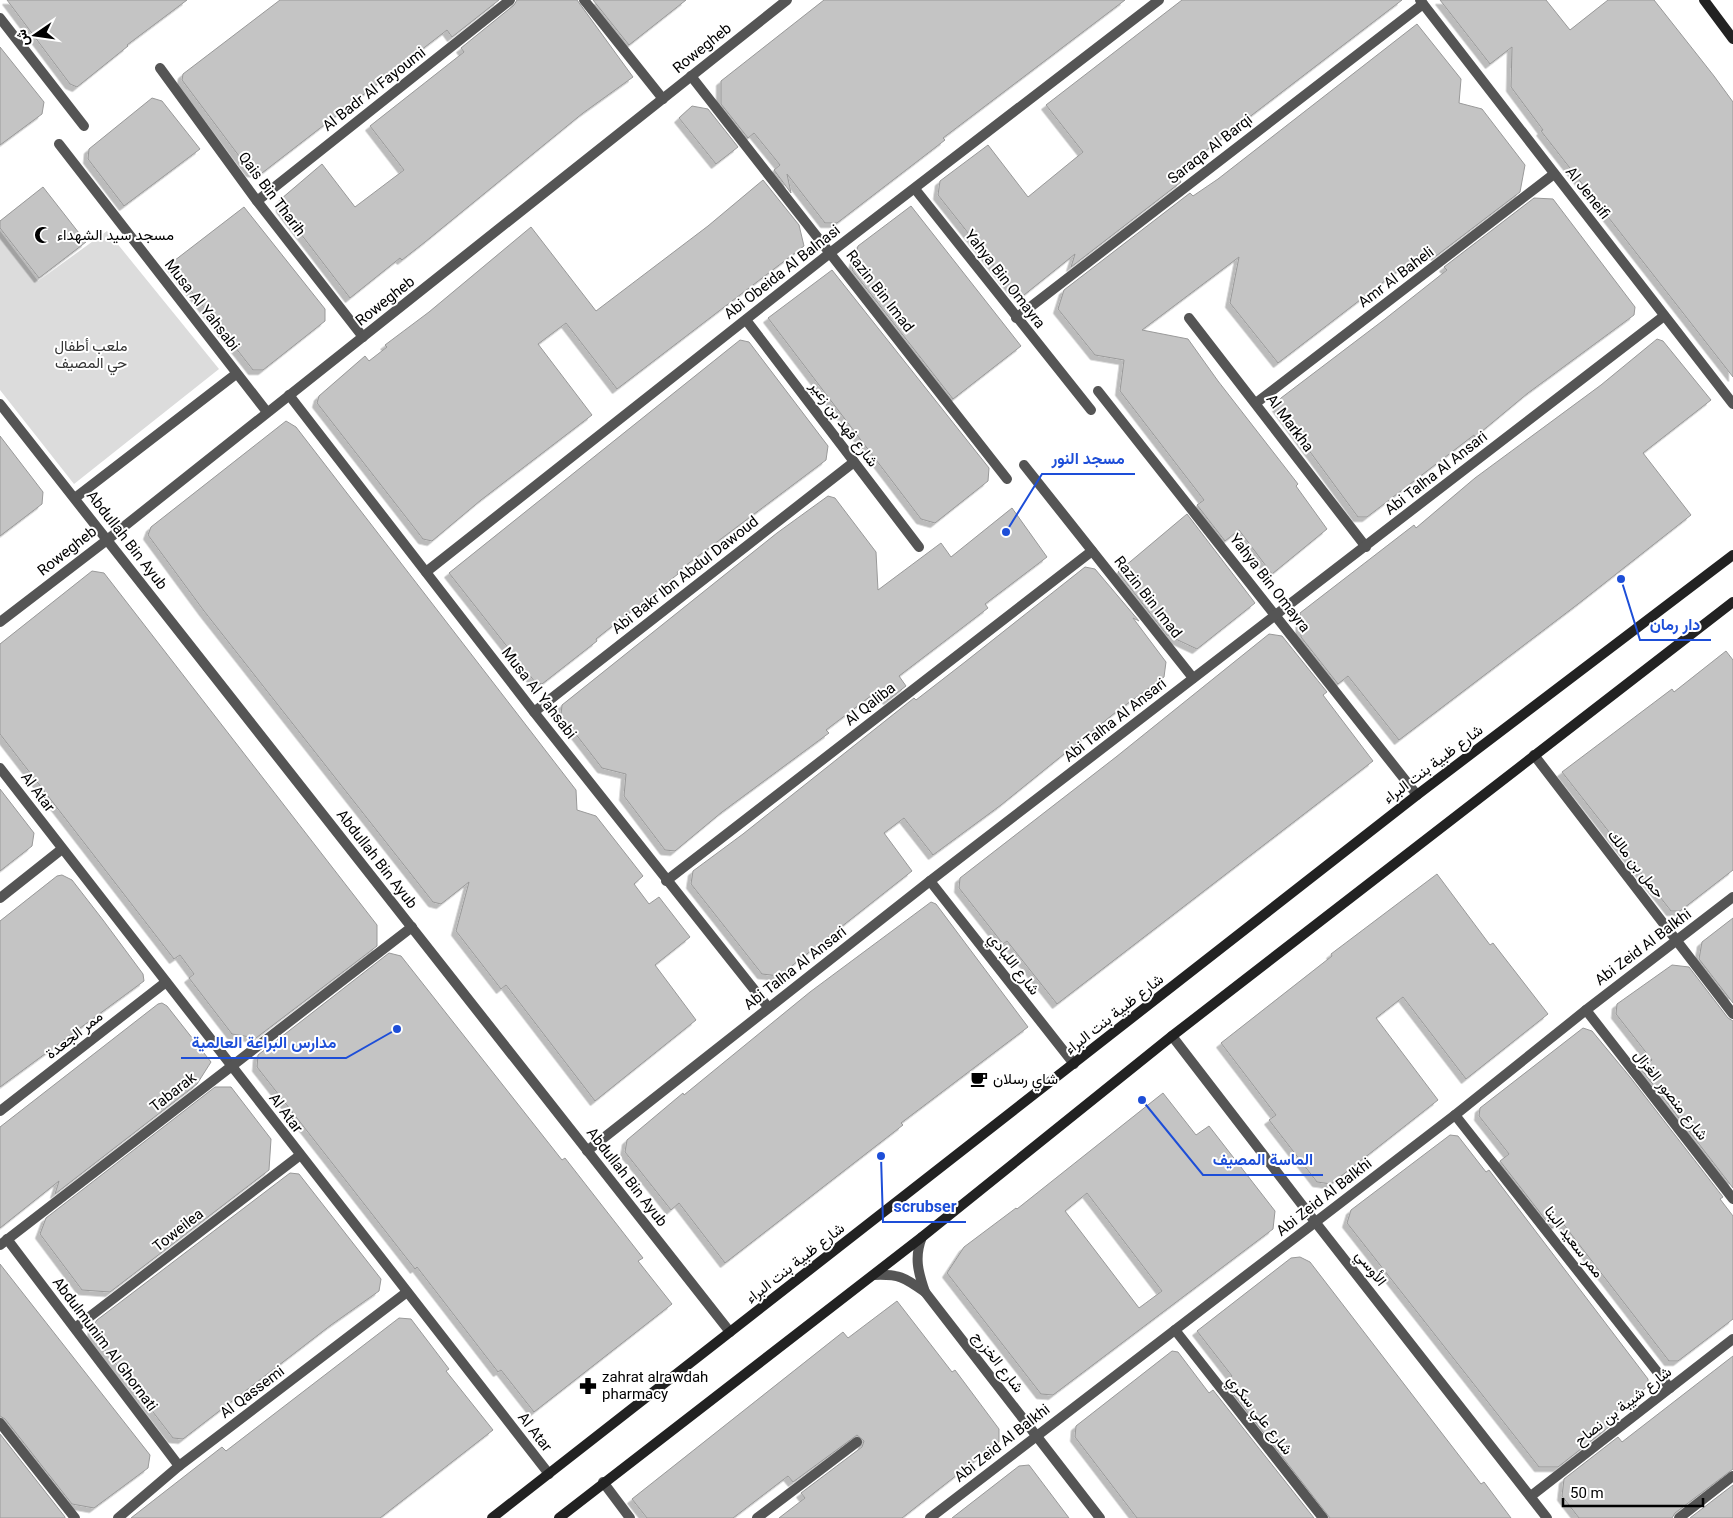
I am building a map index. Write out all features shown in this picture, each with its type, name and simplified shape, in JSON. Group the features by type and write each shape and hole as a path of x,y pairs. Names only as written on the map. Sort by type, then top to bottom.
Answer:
{"street":[{"name":"Al Badr Al Fayoumi","path":"257,201 510,0"},
{"path":"584,0 663,99"},
{"name":"Rowegheb","path":"0,622 107,540 787,0"},
{"name":"Abi Obeida Al Balnasi","path":"426,572 830,252 915,189 1159,0"},
{"path":"1704,0 1733,38"},
{"name":"Al Jeneifi","path":"1421,2 1733,404"},
{"name":"Saraqa Al Barqi","path":"1016,318 1421,2"},
{"path":"0,18 84,126"},
{"name":"Qais Bin Tharih","path":"160,68 257,201 363,337"},
{"name":"Razin Bin Imad","path":"691,76 1007,479"},
{"name":"Musa Al Yahsabi","path":"59,144 267,412"},
{"name":"Amr Al Baheli","path":"1256,403 1554,174"},
{"name":"Yahya Bin Omayra","path":"915,189 1091,410"},
{"name":"Abi Talha Al Ansari","path":"587,1151 768,1007 1664,316"},
{"name":"Al Markha","path":"1189,318 1366,547"},
{"name":"شارع فهد بن زعير","path":"746,320 919,547"},
{"path":"76,498 236,374"},
{"name":"Yahya Bin Omayra","path":"1098,391 1277,615 1417,795"},
{"name":"Musa Al Yahsabi","path":"289,395 666,881 768,1007"},
{"name":"Abdullah Bin Ayub","path":"0,404 76,498 107,540 730,1332"},
{"name":"Abi Bakr Ibn Abdul Dawoud","path":"534,712 854,462"},
{"name":"Razin Bin Imad","path":"1024,465 1193,678"},
{"name":"Al Qaliba","path":"666,881 1092,550"},
{"name":"شارع ظبية بنت البراء","path":"492,1518 1417,795 1733,555"},
{"path":"559,1518 603,1482 874,1275 1172,1036 1733,602"},
{"name":"حمل بن مالك","path":"1534,756 1733,1014"},
{"name":"Al Atar","path":"0,768 232,1066 299,1156 549,1474"},
{"path":"0,898 62,849"},
{"name":"شارع اللبادي","path":"930,882 1074,1064"},
{"name":"Abi Zeid Al Balkhi","path":"930,1518 1036,1435 1316,1223 1586,1010 1733,897"},
{"name":"Tabarak","path":"3,1242 412,927"},
{"name":"ممر الجعدة","path":"0,1111 166,982"},
{"name":"شارع منصور الغزال","path":"1586,1010 1733,1199"},
{"name":"الأوسي","path":"1172,1036 1547,1518"},
{"name":"ممر سعيد البنا","path":"1455,1115 1670,1388"},
{"name":"Toweilea","path":"75,1328 299,1156"},
{"path":"922,1237 918,1248 916,1268 925,1292"},
{"name":"Abdulmunim Al Ghornati","path":"3,1242 75,1328 179,1466"},
{"name":"شارع الخزرج","path":"874,1275 900,1276 925,1292 1100,1518"},
{"name":"Al Qassemi","path":"118,1518 179,1466 407,1292"},
{"name":"شارع علي سكري","path":"1175,1330 1323,1518"},
{"name":"شارع شيبة بن نصاح","path":"1531,1496 1733,1339"},
{"path":"0,1423 75,1518"},
{"path":"758,1518 857,1442"},
{"path":"1679,1518 1733,1476"},
{"path":"603,1482 630,1518"}],"green space":[{"name":"ملعب أطفال حي المصيف","path":"0,231 38,281 107,231 219,369 74,484 0,390"}],"building":[{"path":"7,0 187,0 127,45 77,87 70,84"},
{"path":"280,0 499,0 452,37 447,30 262,173 251,172 182,80 183,74"},
{"path":"517,0 577,0 633,77 583,113 425,242 402,260 400,258 350,298 281,208 281,199 322,164 355,207 404,170 370,126 464,52 461,48 514,5"},
{"path":"593,0 686,0 629,45"},
{"path":"824,0 1125,0 943,138 945,140 837,223 825,223 787,174 791,193 774,170 780,165 754,133 748,138 721,104 721,81"},
{"path":"1182,0 1402,0 1175,174 1181,182 1071,267 1075,254 1024,295 1014,291 938,195 940,181 988,145 1028,197 1083,152 1046,105"},
{"path":"1440,0 1546,0 1570,30 1608,0 1654,0 1714,76 1733,102 1733,377 1541,131 1543,130 1511,87 1512,47 1490,64"},
{"path":"1417,24 1461,79 1459,103 1482,109 1525,165 1520,192 1436,256 1429,247 1278,363 1230,303 1239,257 1142,330 1188,339 1298,484 1296,486 1327,529 1272,574 1239,530 1225,541 1197,505 1204,500 1120,391 1124,360 1095,355 1058,309 1064,290 1190,193 1193,196 1218,179"},
{"path":"0,47 44,102 42,114 0,145"},
{"path":"152,98 162,101 200,149 124,206 88,159 89,149"},
{"path":"692,106 708,109 738,147 716,164 679,118"},
{"path":"763,180 799,225 804,246 617,389 566,323 538,344 592,415 481,500 432,541 423,539 317,403 319,396 365,356 369,361 387,347 385,345 429,312 531,227 596,311 708,226"},
{"name":"مسجد سيد الشهداء","path":"43,187 86,242 39,278 0,228 0,221"},
{"path":"1534,198 1553,199 1635,307 1634,315 1528,393 1475,437 1474,435 1367,517 1358,517 1277,407 1281,398 1447,270 1444,267"},
{"path":"911,206 1021,346 953,399 852,270 858,246"},
{"path":"244,207 325,309 325,321 263,370 253,370 170,264"},
{"path":"832,270 989,468 988,481 935,523 921,519 768,318"},
{"path":"1657,339 1663,341 1711,400 1643,453 1691,515 1578,604 1399,740 1348,676 1338,684 1301,637 1300,613 1414,525 1416,528 1475,478 1601,385"},
{"path":"740,340 749,342 828,446 826,460 677,572 678,574 542,684 535,682 449,573"},
{"path":"286,421 296,427 576,790 577,810 596,816 643,876 634,884 649,904 659,897 690,937 655,965 696,1020 595,1101 506,985 501,989 456,931 469,882 441,904 433,902 204,611 148,535 151,527"},
{"path":"0,436 43,492 42,504 0,536"},
{"path":"828,496 835,498 876,552 878,590 941,543 951,557 1012,508 1047,557 985,604 988,608 899,676 906,686 888,700 880,689 826,730 829,733 722,812 675,851 665,850 624,796 626,774 602,768 561,715 562,705 777,533"},
{"path":"1187,514 1255,603 1197,649 1167,635 1118,572"},
{"path":"1085,567 1095,569 1139,621 1133,618 1166,662 1164,677 1116,712 1001,805 933,855 904,818 884,833 912,871 779,976 762,974 691,884 693,871 743,834 914,698 916,700 965,662"},
{"path":"92,571 104,573 377,925 377,946 256,1038 232,1034 189,978 194,974 180,955 174,959 0,734 0,644"},
{"path":"1269,634 1282,636 1327,692 1323,695 1373,761 1057,1004 1007,941 1003,944 959,888 960,878 1116,757"},
{"path":"1726,651 1733,660 1733,870 1680,911 1671,911 1562,772 1672,689 1674,692"},
{"path":"0,789 34,833 32,846 0,871"},
{"path":"1437,874 1490,945 1493,943 1548,1014 1466,1079 1403,997 1376,1018 1438,1100 1331,1184 1317,1182 1269,1120 1276,1115 1221,1043 1332,956 1331,954"},
{"path":"62,875 72,880 103,920 143,974 144,981 0,1087 0,921 57,876"},
{"path":"931,902 936,904 1028,1027 901,1123 903,1125 725,1263 679,1203 671,1210 625,1152 627,1140 810,992"},
{"path":"1733,918 1733,1003 1699,959 1702,942"},
{"path":"389,953 401,956 562,1160 565,1158 643,1258 638,1261 672,1304 534,1412 501,1370 498,1372 417,1267 415,1269 257,1067 258,1055"},
{"path":"1672,965 1689,967 1728,1018 1733,1021 1733,1188 1641,1069 1652,1060 1616,1014 1617,1004"},
{"path":"162,1003 167,1006 211,1062 197,1084 55,1194 59,1181 0,1228 0,1127 158,1004"},
{"path":"1583,1028 1592,1031 1630,1077 1723,1197 1720,1199 1733,1216 1733,1319 1678,1361 1669,1361 1561,1221 1552,1228 1500,1161 1509,1154 1479,1116 1480,1108"},
{"path":"215,1087 231,1087 271,1139 269,1170 110,1292 82,1290 40,1234 46,1218"},
{"path":"1163,1093 1196,1135 1209,1126 1275,1211 1273,1229 1053,1395 1041,1394 947,1273 964,1247 1017,1209","holes":["1087,1193 1162,1291 1139,1308 1065,1211"]},
{"path":"1450,1135 1458,1136 1486,1172 1489,1170 1648,1379 1648,1386 1605,1420 1610,1426 1558,1467 1539,1467 1347,1223 1351,1210"},
{"path":"290,1173 299,1174 381,1279 379,1291 331,1325 183,1439 173,1438 92,1333 93,1326 97,1320"},
{"path":"1300,1257 1310,1262 1481,1484 1484,1482 1511,1518 1330,1518 1224,1382 1232,1376 1197,1331 1291,1258"},
{"path":"0,1264 150,1455 148,1468 94,1508 72,1504 5,1419 0,1416"},
{"path":"897,1301 952,1372 955,1370 999,1429 999,1442 902,1518 779,1518 805,1498 801,1493 862,1447 864,1441 857,1435 793,1482 788,1476 733,1518 647,1518 632,1499 843,1332 848,1338"},
{"path":"399,1318 411,1319 449,1369 446,1371 493,1430 380,1518 131,1518 222,1447 226,1451"},
{"path":"1172,1351 1178,1352 1209,1393 1213,1390 1314,1518 1137,1518 1075,1437 1076,1426"},
{"path":"1733,1356 1733,1469 1675,1513 1672,1518 1579,1518 1562,1496 1564,1479 1618,1437 1622,1442"},
{"path":"0,1434 65,1517 65,1518 0,1518"},
{"path":"1029,1465 1069,1518 952,1518 1019,1466"},
{"path":"1733,1485 1733,1518 1690,1518"}],"place":[{"name":"مسجد سيد الشهداء","path":"43,235"},
{"name":"مسجد النور","path":"1006,532"},
{"name":"دار رمان","path":"1621,579"},
{"name":"مدارس البراعة العالمية","path":"397,1029"},
{"name":"شاي رسلان","path":"979,1079"},
{"name":"الماسة المصيف","path":"1142,1100"},
{"name":"scrubser","path":"881,1156"},
{"name":"zahrat alrawdah pharmacy","path":"588,1386"}]}
